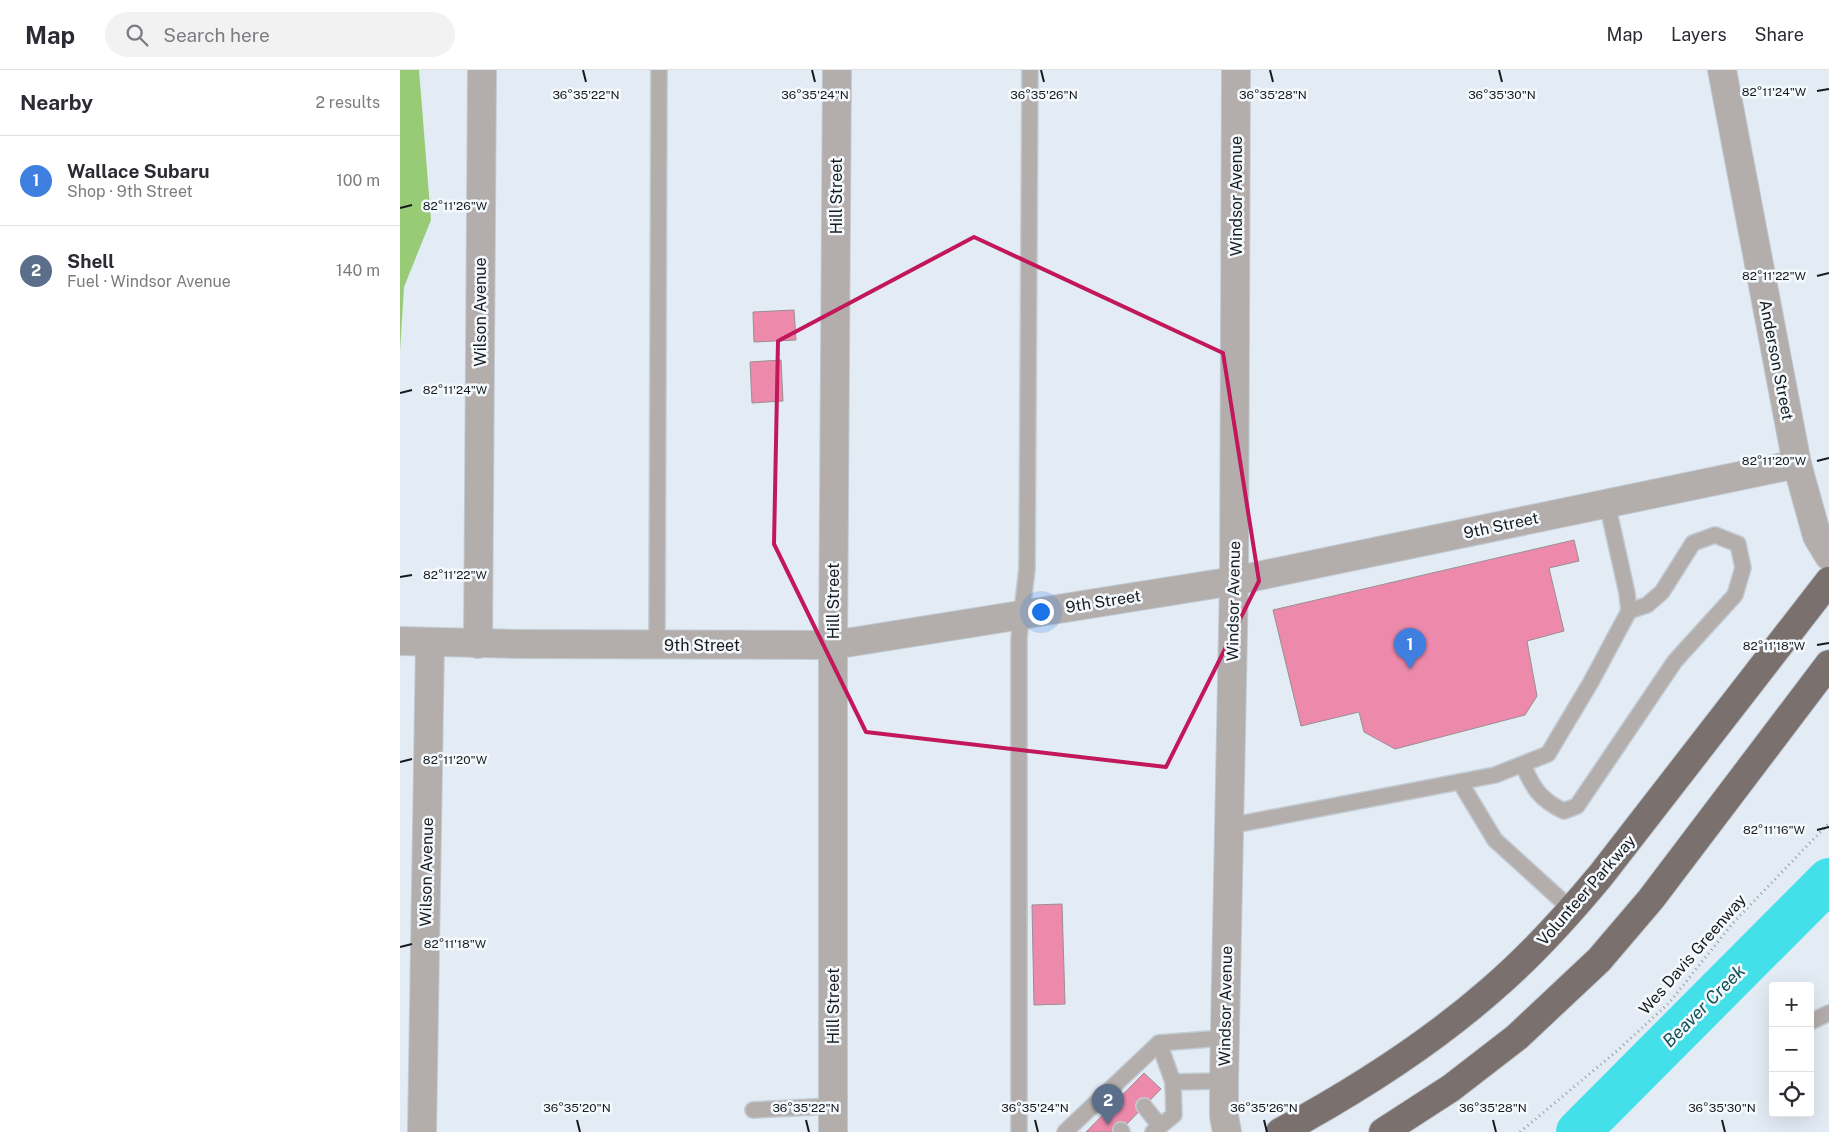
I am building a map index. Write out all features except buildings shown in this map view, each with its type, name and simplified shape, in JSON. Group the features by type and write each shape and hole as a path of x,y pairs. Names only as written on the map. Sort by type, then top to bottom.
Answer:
{"highway":[{"name":"Volunteer Parkway","path":"1280,1132 1343,1097 1439,1032 1492,990 1572,910 1655,808 1829,581"},
{"path":"1383,1132 1451,1088 1517,1037 1599,960 1651,900 1829,664"}],"street":[{"name":"Wilson Avenue","path":"478,644 482,70"},
{"name":"Hill Street","path":"833,1119 832,645 837,70"},
{"name":"Windsor Avenue","path":"1227,1132 1224,1116 1224,1038 1234,581 1236,70"},
{"name":"Anderson Street","path":"1722,70 1797,464 1817,536 1829,556"},
{"name":"9th Street","path":"400,641 478,644 832,645 1234,581 1797,464"},
{"name":"Wilson Avenue","path":"422,1132 430,642"}],"lane":[{"path":"657,645 659,70"},
{"path":"1019,1132 1018,638 1027,569 1030,70"},
{"path":"1229,826 1495,775 1548,754 1591,682 1629,611 1627,593 1607,503"},
{"path":"1523,764 1533,786 1550,805 1564,811 1576,806 1675,661 1735,595 1743,568 1738,544 1715,535 1693,543 1662,592 1647,605 1629,611"},
{"path":"1460,782 1495,840 1572,910"},
{"path":"1814,1020 1829,1013"},
{"path":"1073,1129 1101,1107 1124,1084 1159,1043 1224,1038"},
{"path":"1144,1106 1156,1129 1174,1115 1173,1082 1159,1043"},
{"path":"1173,1082 1224,1081"},
{"path":"753,1110 833,1119"}],"path":[{"name":"Wes Davis Greenway","path":"1520,1132 1617,1051 1669,1003 1733,923 1829,823"}],"highlighted area":[{"path":"974,237 1223,353 1259,581 1166,767 866,732 774,544 778,341"}],"green space":[{"path":"400,70 419,70 431,220 404,287 400,351"}],"waterway":[{"name":"Beaver Creek","path":"1578,1132 1829,880"}],"place":[{"name":"Wallace Subaru","path":"1410,669"},
{"name":"Shell","path":"1108,1125"}]}
